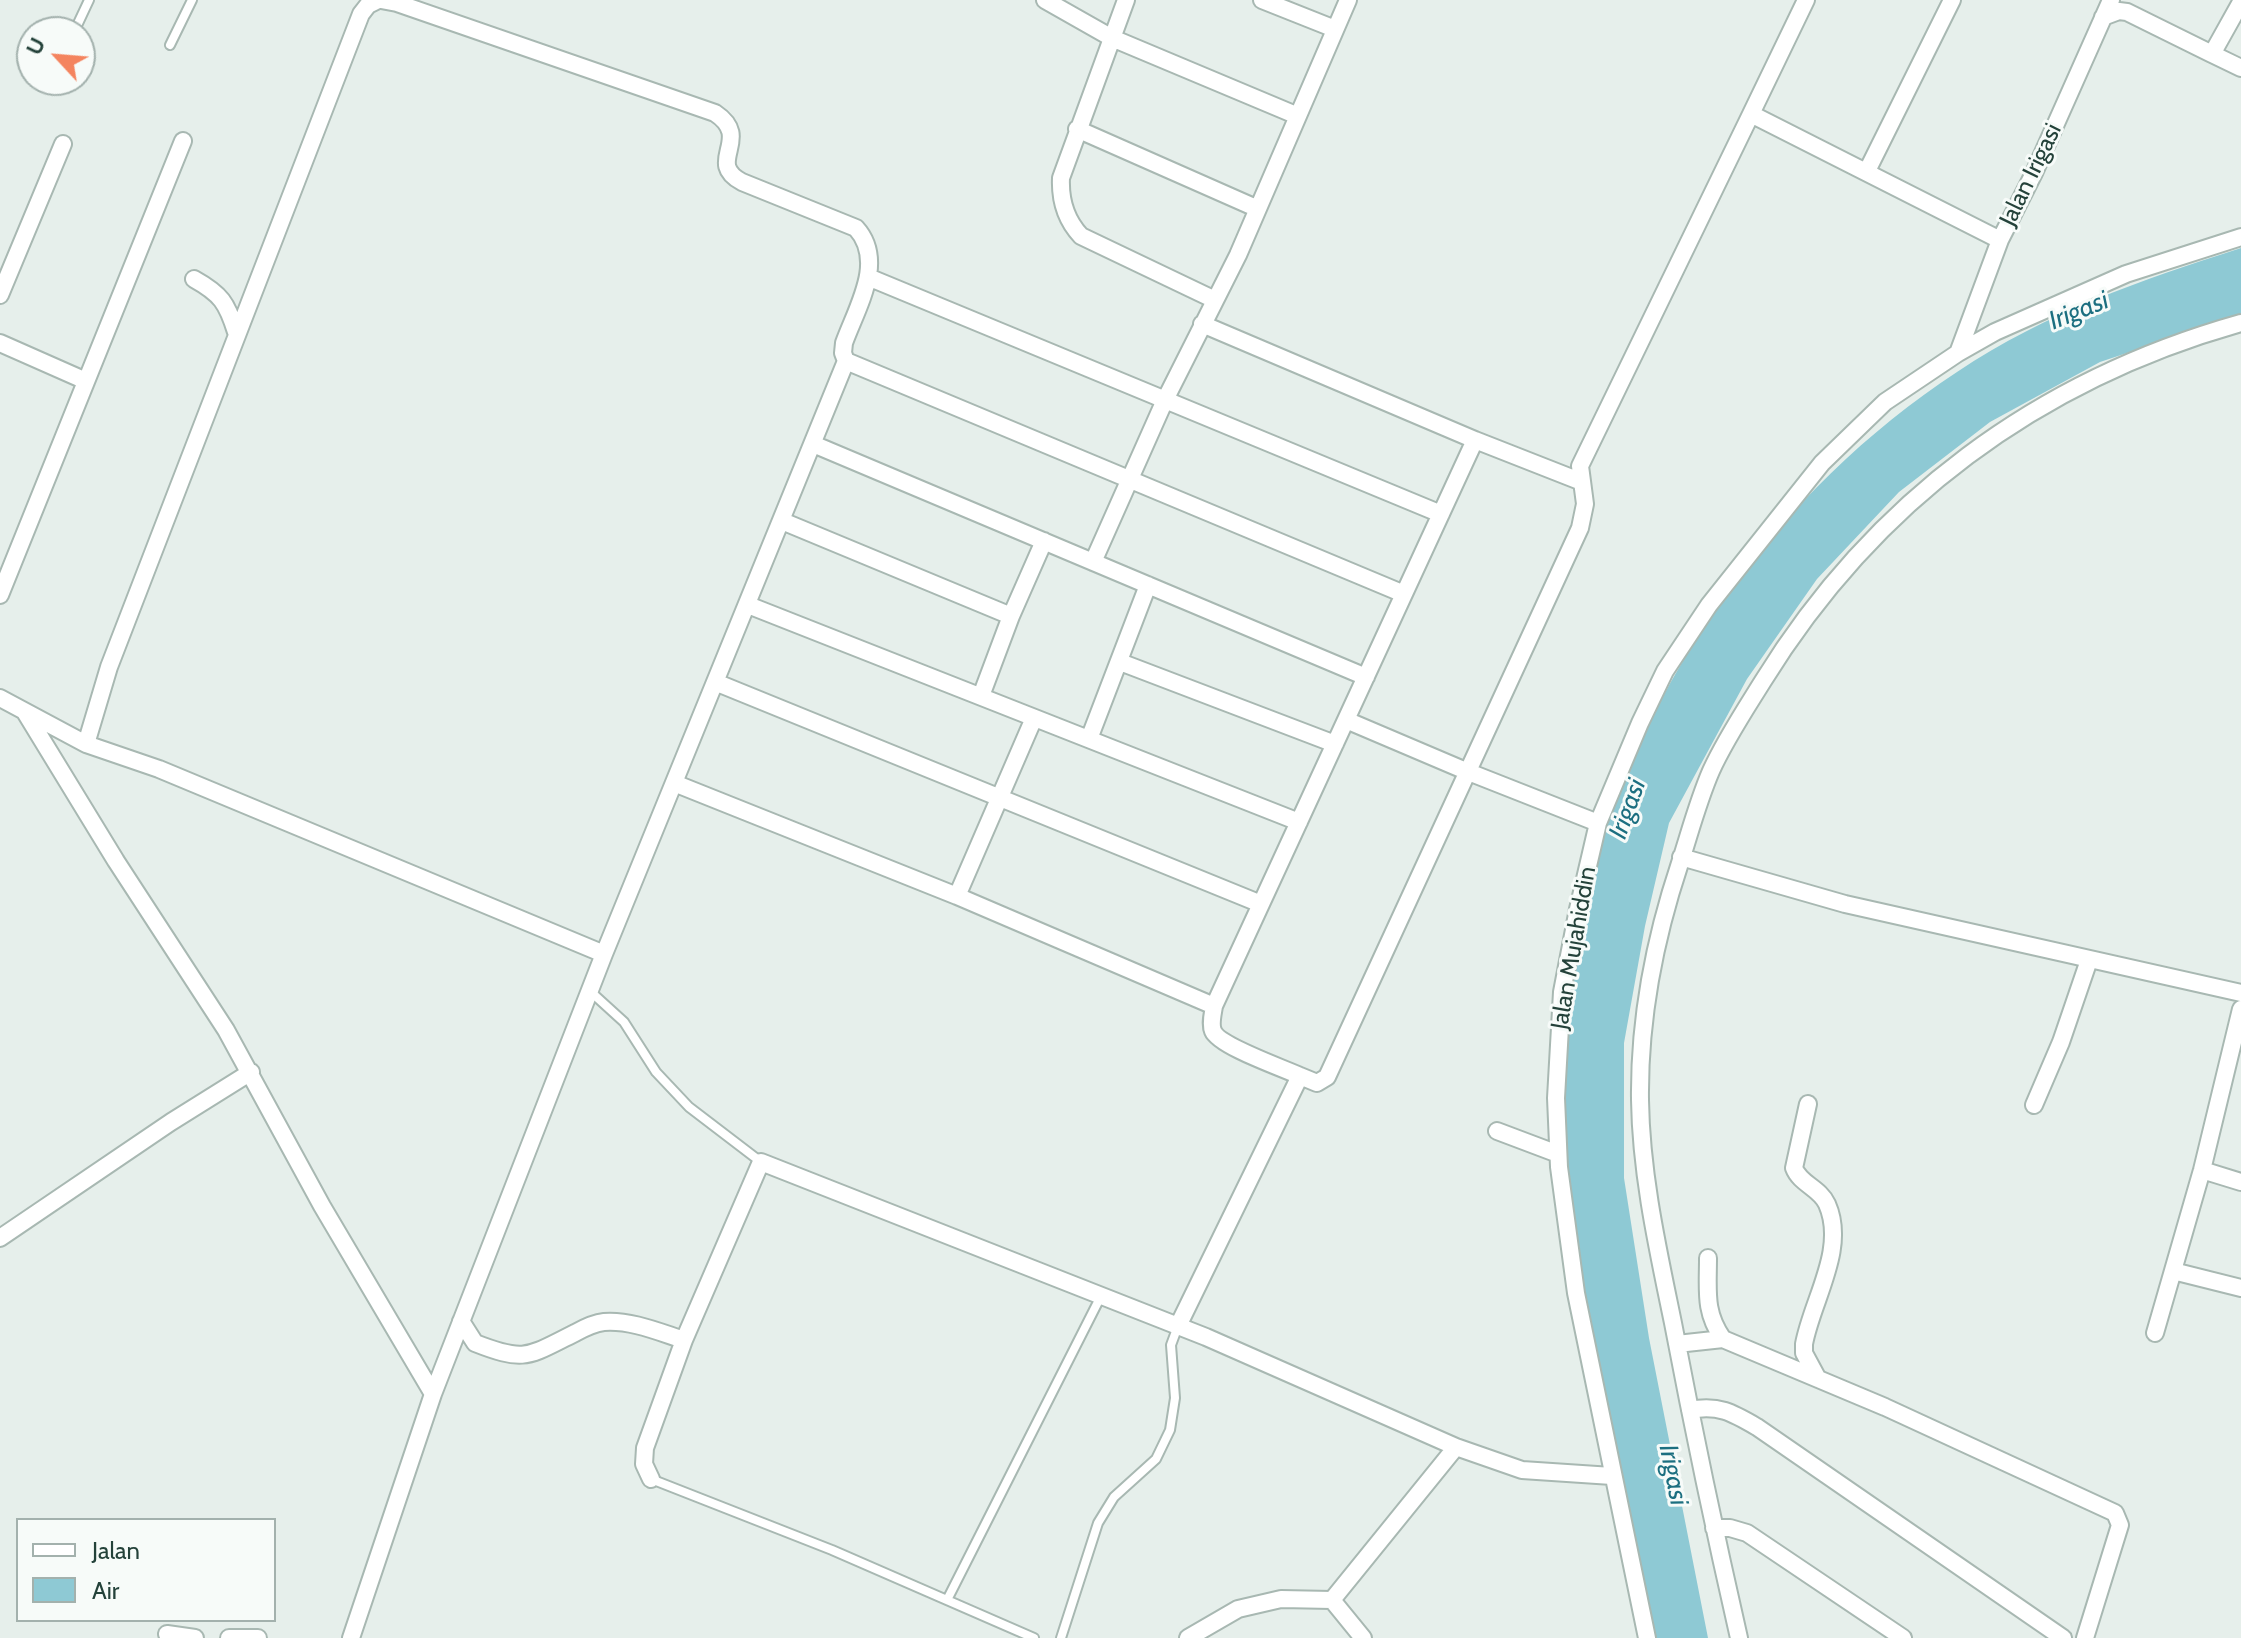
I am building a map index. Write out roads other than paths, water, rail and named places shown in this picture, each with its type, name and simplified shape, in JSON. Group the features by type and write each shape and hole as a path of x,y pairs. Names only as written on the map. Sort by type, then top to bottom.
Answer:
{"street":[{"path":"86,744 109,667 236,332 361,14 375,0 397,3 715,113 725,120 731,133 726,168 729,174 856,228 868,244 871,255 868,277 844,343 846,361 604,954 461,1321 433,1394 351,1638"},
{"path":"1045,0 1112,38 1298,116"},
{"path":"1126,0 1077,129 1061,178 1060,194 1073,227 1081,236 1215,300"},
{"path":"1262,0 1335,29"},
{"path":"1093,562 1165,400 1238,255 1348,0"},
{"path":"1475,440 1214,1006 1213,1032 1217,1036 1234,1047 1317,1083 1327,1077 1580,528 1585,504 1580,466 1806,0"},
{"path":"1867,171 1952,0"},
{"name":"Jalan Irigasi","path":"1958,353 2000,240 2034,173 2111,0"},
{"path":"2212,54 2241,2"},
{"path":"2103,17 2119,11 2127,12 2241,68"},
{"path":"1751,114 2000,240"},
{"path":"1077,129 1256,208"},
{"path":"0,595 183,141"},
{"path":"0,295 63,144"},
{"name":"Jalan Mujahiddin","path":"1647,1638 1576,1293 1558,1154 1556,1098 1562,992 1598,823 1640,723 1665,671 1718,593 1822,463 1885,402 1995,332 2126,274 2241,237"},
{"path":"868,277 1441,514"},
{"path":"194,279 222,298 236,332"},
{"path":"1739,1638 1652,1220 1640,1101 1643,1041 1654,957 1681,857 1712,769 1790,638 1834,579 1889,520 1952,467 2017,421 2075,388 2137,358 2196,335 2241,323"},
{"path":"1202,324 1582,482"},
{"path":"0,343 86,381"},
{"path":"846,361 1404,594"},
{"path":"813,444 1366,677"},
{"path":"782,521 1011,616"},
{"path":"981,696 1044,541"},
{"path":"1089,739 1148,585"},
{"path":"748,605 1299,822"},
{"path":"1120,662 1335,744"},
{"path":"715,682 1261,904"},
{"path":"0,698 86,744 159,769 604,954"},
{"path":"25,712 251,1072 322,1206 433,1394"},
{"path":"957,896 1034,718"},
{"path":"1346,720 1598,823"},
{"path":"674,783 957,896 1214,1006"},
{"path":"1681,857 1845,904 2241,993"},
{"path":"2034,1105 2061,1042 2089,960"},
{"path":"2155,1333 2202,1170 2241,1009"},
{"path":"0,1238 171,1122 251,1072"},
{"path":"1178,1326 1300,1076"},
{"path":"1808,1104 1794,1168 1797,1175 1821,1194 1832,1226 1829,1265 1804,1344 1804,1353 1818,1379"},
{"path":"1497,1131 1558,1154"},
{"path":"651,1479 644,1464 645,1448 684,1340 761,1162 1178,1326 1456,1447 1522,1470 1612,1476"},
{"path":"2202,1170 2241,1182"},
{"path":"1708,1258 1707,1304 1710,1318 1723,1339"},
{"path":"2173,1271 2241,1288"},
{"path":"461,1321 475,1343 515,1356 527,1355 589,1325 603,1322 631,1323 684,1340"},
{"path":"1677,1344 1723,1339 1885,1407 2115,1513 2120,1525 2085,1638"},
{"path":"1690,1410 1720,1407 1757,1427 2063,1638"},
{"path":"1332,1600 1456,1447"},
{"path":"1714,1528 1747,1533 1903,1638"},
{"path":"1188,1638 1238,1609 1281,1599 1332,1600 1363,1638"},
{"path":"167,1634 195,1638"},
{"path":"229,1638 258,1638"}],"lane":[{"path":"170,45 192,0"},
{"path":"590,991 624,1022 656,1072 689,1107 761,1162"},
{"path":"947,1600 1101,1296"},
{"path":"1061,1638 1098,1523 1114,1497 1156,1459 1170,1430 1175,1398 1171,1345 1178,1326"},
{"path":"651,1479 832,1550 1034,1638"}],"water":[{"name":"Irigasi","path":"2241,248 2241,315 2100,362 1990,422 1899,492 1817,579 1747,679 1669,823 1645,926 1624,1043 1624,1178 1649,1338 1708,1638 1649,1638 1575,1269 1561,1139 1566,1027 1585,899 1612,811 1643,736 1681,664 1725,596 1775,532 1831,473 1892,420 1957,372 2025,332 2130,286"}]}
